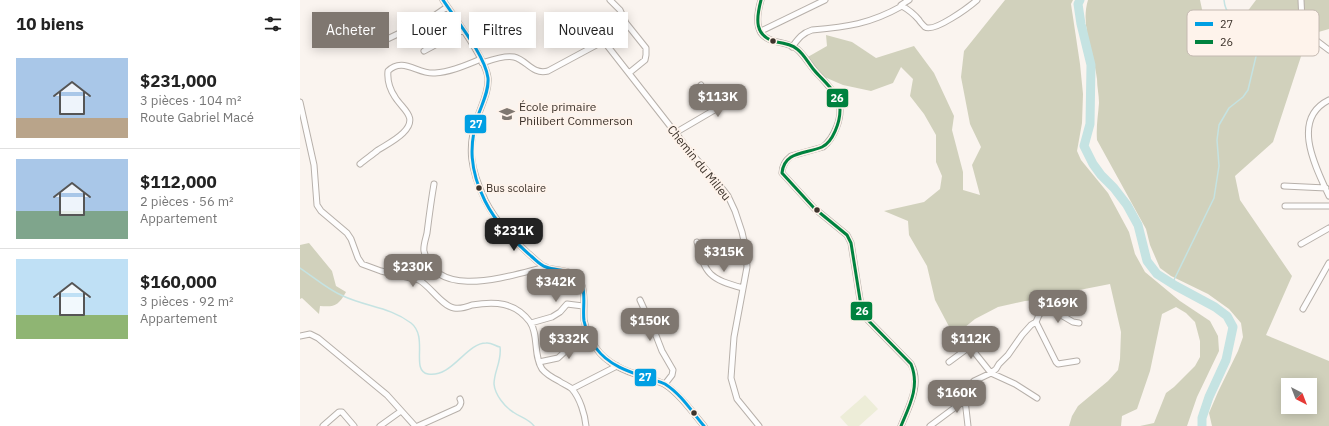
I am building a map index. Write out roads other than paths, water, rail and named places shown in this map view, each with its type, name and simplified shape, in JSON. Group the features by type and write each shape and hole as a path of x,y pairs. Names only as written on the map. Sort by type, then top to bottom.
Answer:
{"street":[{"path":"443,0 482,61 488,80 485,95 471,137 471,155 475,174 486,201 496,220 508,235 537,261 546,267 571,273 577,277 583,289 585,322 590,337 597,350 617,366 631,373 665,384 677,395 704,426"},
{"path":"610,0 620,10 626,23 646,48 645,60 629,74"},
{"path":"761,0 757,18 762,34 771,40 797,49 834,93 839,103 839,117 836,130 825,146 791,156 787,159 782,169 782,173 814,208 847,235 851,243 862,312 864,316 911,364 914,369 916,376 914,391 901,426"},
{"path":"761,31 825,0"},
{"path":"792,47 806,31 864,24 909,0"},
{"path":"901,4 925,27 931,28 954,16 977,0"},
{"path":"1301,0 1301,10"},
{"path":"389,38 431,18 447,7"},
{"path":"424,51 463,30"},
{"path":"1319,42 1329,50"},
{"name":"Chemin du Milieu","path":"360,164 398,138 408,125 410,118 408,112 396,98 387,81 388,71 393,66 404,65 424,72 434,73 482,61 512,57 518,59 536,71 542,72 548,71 602,43 606,44 728,196 735,211 746,250 747,267 734,337 731,378 737,399 759,426"},
{"path":"676,133 716,109 701,85"},
{"path":"1329,100 1321,104 1310,119 1308,131 1310,148 1329,196"},
{"path":"300,102 314,165 317,205 321,211 351,238 358,258 362,264 382,271 419,280 446,304 453,308 495,302 508,305 520,312 531,323 539,362 542,369 572,389 583,411 586,426"},
{"path":"434,184 424,250 434,271 442,276 467,282 486,280 546,267"},
{"path":"1284,186 1326,188"},
{"path":"1285,206 1329,206"},
{"path":"1301,244 1329,228"},
{"path":"697,242 702,262 714,278 743,288"},
{"path":"1303,309 1329,263"},
{"path":"640,300 662,351 673,370 672,375 665,384"},
{"path":"531,323 552,317 560,312 567,304 583,306"},
{"path":"968,426 965,400 969,386 974,381 991,372 1008,355 1022,335 1031,325 1036,322 1039,315 1045,309 1049,308 1073,322 1079,323"},
{"path":"1036,322 1058,364 1078,361"},
{"path":"300,336 310,334 318,338 387,395 415,426"},
{"path":"539,362 558,358 572,346 590,337"},
{"path":"949,362 968,348 971,348 991,372 1015,384 1037,398"},
{"path":"572,389 617,366"},
{"path":"418,426 458,408 461,405 460,399"},
{"path":"930,426 965,400"},
{"path":"380,426 401,411"},
{"path":"323,426 339,412 342,412 354,426"}],"waterway":[{"path":"1080,0 1078,4 1081,24 1091,65 1090,124 1084,146 1093,164 1101,175 1114,188 1127,205 1138,225 1147,261 1157,274 1215,307 1227,316 1233,327 1226,360 1209,397 1202,418 1202,426"},
{"path":"1224,0 1227,10"},
{"path":"1172,284 1214,198 1219,166 1217,140 1219,125 1229,108 1243,97 1248,90 1256,56"},
{"path":"300,268 337,293 352,300 387,310 411,323 419,336 420,367 423,372 428,374 437,374 444,371 479,344 488,343 500,347 500,357 494,379 496,392 510,410 534,426"}],"place":[{"name":"École primaire Philibert Commerson","path":"507,114"},
{"name":"Bus scolaire","path":"479,188"}]}
